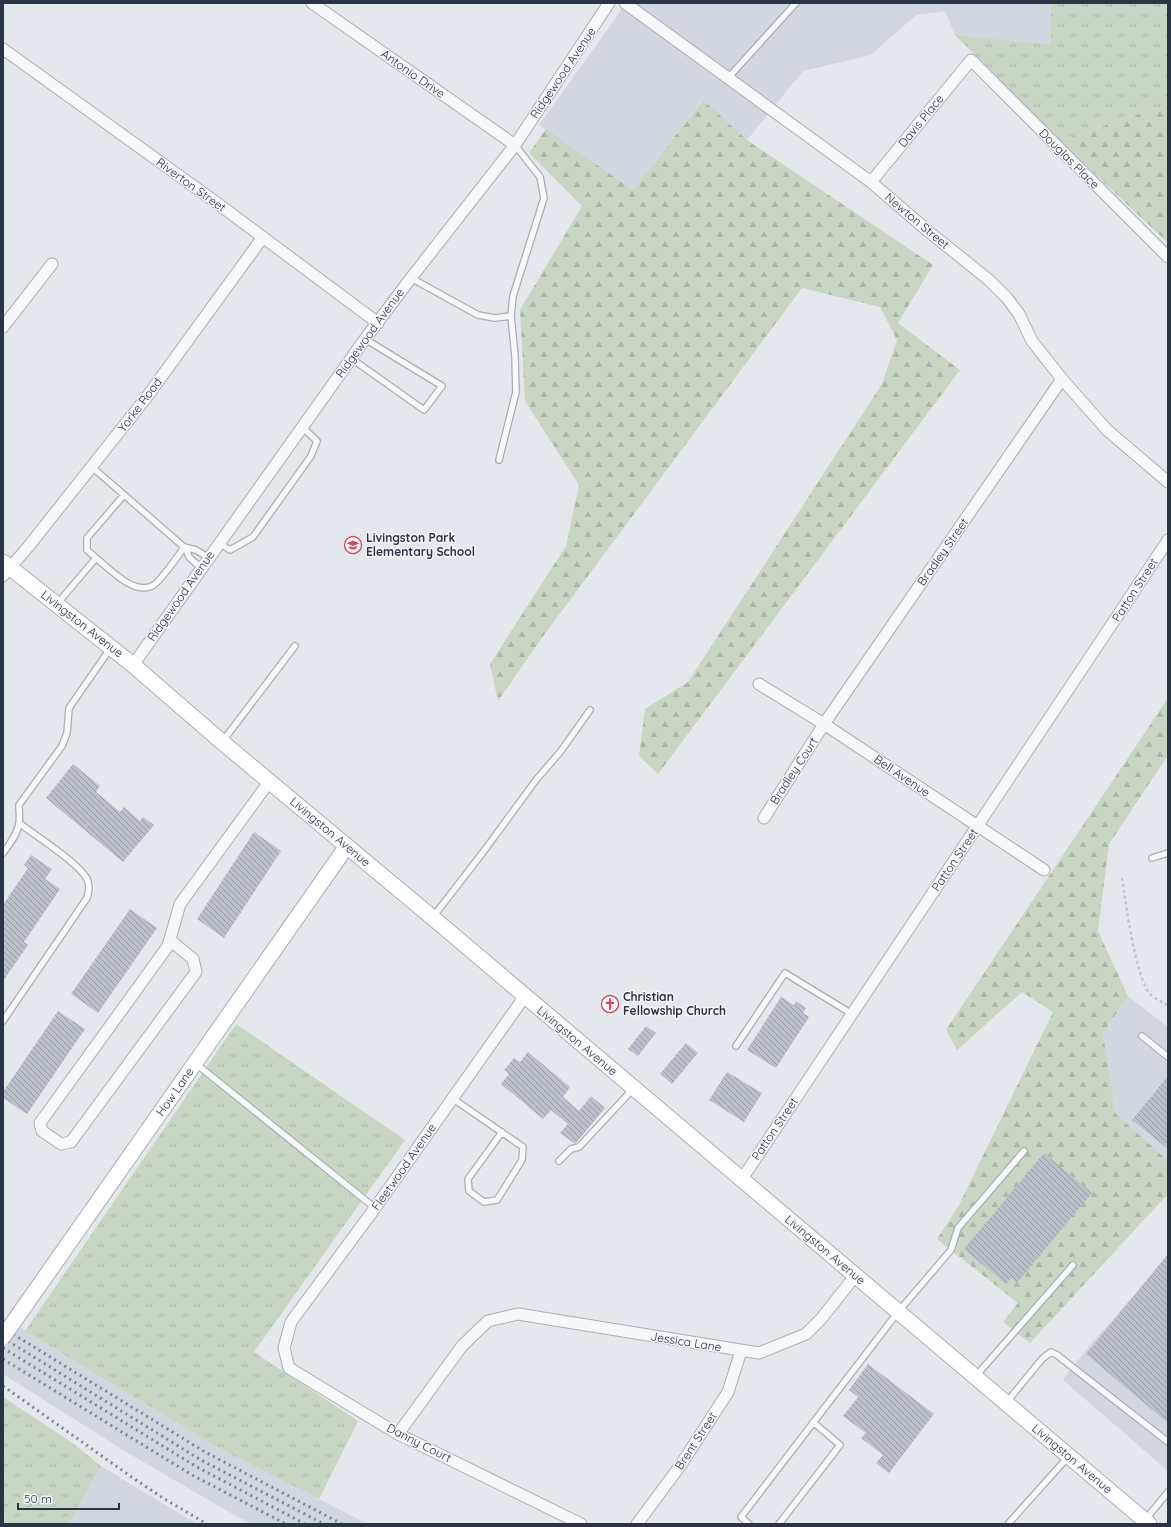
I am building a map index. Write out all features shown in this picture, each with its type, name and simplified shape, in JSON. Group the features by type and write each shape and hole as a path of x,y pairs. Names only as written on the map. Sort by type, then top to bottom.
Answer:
{"main road":[{"name":"Livingston Avenue","path":"6,569 57,604 133,665 269,782 433,918 1147,1522"},
{"name":"How Lane","path":"3,1337 347,846"}],"street":[{"name":"Antonio Drive","path":"312,3 515,145"},
{"name":"Ridgewood Avenue","path":"133,665 365,339 515,145 609,3"},
{"name":"Newton Street","path":"625,3 871,182 928,231 990,280 1007,298 1019,314 1032,340 1062,379 1107,430 1168,482"},
{"name":"Riverton Street","path":"3,49 263,237 378,323"},
{"name":"Davis Place","path":"871,182 971,60"},
{"name":"Douglas Place","path":"971,60 1168,257"},
{"name":"Yorke Road","path":"6,569 92,467 146,398 263,237"},
{"path":"3,327 52,264"},
{"name":"Bradley Street","path":"824,724 1062,379"},
{"name":"Patton Street","path":"742,1180 1081,673 1168,540"},
{"name":"Bell Avenue","path":"758,684 824,724 1044,870"},
{"name":"Bradley Court","path":"764,818 824,724"},
{"path":"170,940 194,959 196,972 71,1142 61,1144 42,1131 40,1123 168,946 180,904 269,782"},
{"name":"Fleetwood Avenue","path":"287,1338 291,1322 375,1208 525,996"},
{"name":"Jessica Lane","path":"398,1434 462,1346 488,1321 518,1314 759,1353 806,1334 822,1319 855,1276"},
{"name":"Danny Court","path":"287,1338 284,1348 290,1368 398,1434 581,1524"},
{"name":"Brent Street","path":"637,1524 680,1466 728,1392 740,1351"}],"lane":[{"path":"728,78 796,3"},
{"path":"499,460 516,392 515,356 511,316 513,296 544,198 540,177 515,145"},
{"path":"411,278 478,315 495,318 511,316"},
{"path":"352,359 424,410 442,386 365,339"},
{"path":"219,543 230,550 253,537 281,499 311,456 317,441 302,427"},
{"path":"92,467 185,548 189,557 202,569"},
{"path":"124,495 87,538 87,550 96,558 129,585 143,588 153,586 185,548"},
{"path":"185,548 196,550 209,558"},
{"path":"57,604 96,558"},
{"path":"222,742 295,646"},
{"path":"3,853 16,833 19,823 18,816 20,805 62,746 67,733 68,708 111,647"},
{"path":"433,918 536,780 561,751 590,710"},
{"path":"3,1021 87,898 89,890 88,881 80,869 19,823"},
{"path":"1152,858 1168,853"},
{"path":"736,1046 785,973 852,1014"},
{"path":"1142,1036 1168,1057"},
{"path":"195,1063 375,1208"},
{"path":"559,1161 571,1149 579,1147 634,1088"},
{"path":"452,1098 502,1132 523,1147 522,1160 497,1200 484,1202 469,1191 468,1179 502,1132"},
{"path":"749,1524 741,1516 898,1312 951,1250 958,1228 1024,1151"},
{"path":"975,1377 1073,1265"},
{"path":"1006,1403 1042,1358 1051,1352 1058,1355 1168,1442"},
{"path":"779,1524 840,1445 813,1422"},
{"path":"1008,1524 1069,1456"},
{"path":"1147,1522 1168,1492"}],"path":[{"path":"1122,878 1136,957 1142,979 1149,993 1168,1005"}],"shaded area":[{"path":"625,3 1051,3 1050,44 955,35 945,11 916,15 871,55 803,71 747,140 702,100 633,190 539,125"},
{"path":"1128,996 1168,1027 1168,1161 1115,1113 1103,1033"},
{"path":"1168,1257 1168,1471 1063,1380 1089,1346"},
{"path":"3,1317 222,1450 368,1524 252,1524 229,1512 123,1450 3,1374"},
{"path":"101,1466 197,1524 69,1524"}],"green space":[{"path":"1051,3 1168,3 1168,104 1060,141 955,35 1050,44"},
{"path":"703,100 747,140 933,265 898,323 960,370 658,774 639,756 645,709 688,682 882,384 897,340 880,307 802,288 541,639 498,701 490,664 566,546 579,485 525,401 520,310 582,206 529,153 546,129 633,190"},
{"path":"1168,104 1168,243 1060,141"},
{"path":"1168,698 1168,755 1109,844 1098,931 1128,996 1103,1033 1115,1113 1168,1161 1168,1194 1030,1343 1003,1322 1018,1303 937,1239 959,1205 1053,1012 1022,992 957,1050 946,1030"},
{"path":"236,1024 405,1140 254,1352 358,1421 319,1499 222,1450 25,1331"},
{"path":"3,1397 71,1442 101,1466 69,1524 3,1524"}],"building":[{"path":"73,764 100,786 96,792 120,812 124,807 140,821 143,817 154,825 123,862 46,798"},
{"path":"254,832 281,851 224,938 197,919"},
{"path":"31,855 52,869 45,879 60,889 24,942 28,945 3,981 3,905 28,868 24,865"},
{"path":"130,909 157,928 98,1013 71,994"},
{"path":"781,997 794,1005 796,1001 806,1008 803,1013 809,1017 776,1068 747,1050"},
{"path":"58,1011 85,1029 27,1114 3,1098 3,1092"},
{"path":"646,1026 656,1033 638,1056 628,1049"},
{"path":"686,1043 698,1053 672,1084 660,1074"},
{"path":"528,1052 570,1087 563,1097 579,1111 591,1096 605,1108 575,1144 560,1133 568,1124 551,1110 543,1119 501,1084 509,1074 504,1070 514,1058 520,1062"},
{"path":"727,1072 762,1093 744,1122 709,1100"},
{"path":"1168,1076 1168,1149 1132,1120"},
{"path":"1044,1153 1092,1193 1017,1283 1011,1278 1006,1284 964,1249"},
{"path":"1168,1254 1168,1423 1086,1354"},
{"path":"868,1364 934,1414 889,1473 876,1463 883,1455 861,1438 866,1433 843,1416 858,1397 849,1390"}],"railway":[{"path":"3,1328 205,1452 342,1524"},
{"path":"3,1338 201,1460 324,1524"},
{"path":"3,1348 197,1467 305,1524"},
{"path":"3,1359 192,1475 286,1524"},
{"path":"3,1386 133,1478 207,1524"}],"place":[{"name":"Livingston Park Elementary School","path":"353,545"},
{"name":"Christian Fellowship Church","path":"610,1004"}]}
